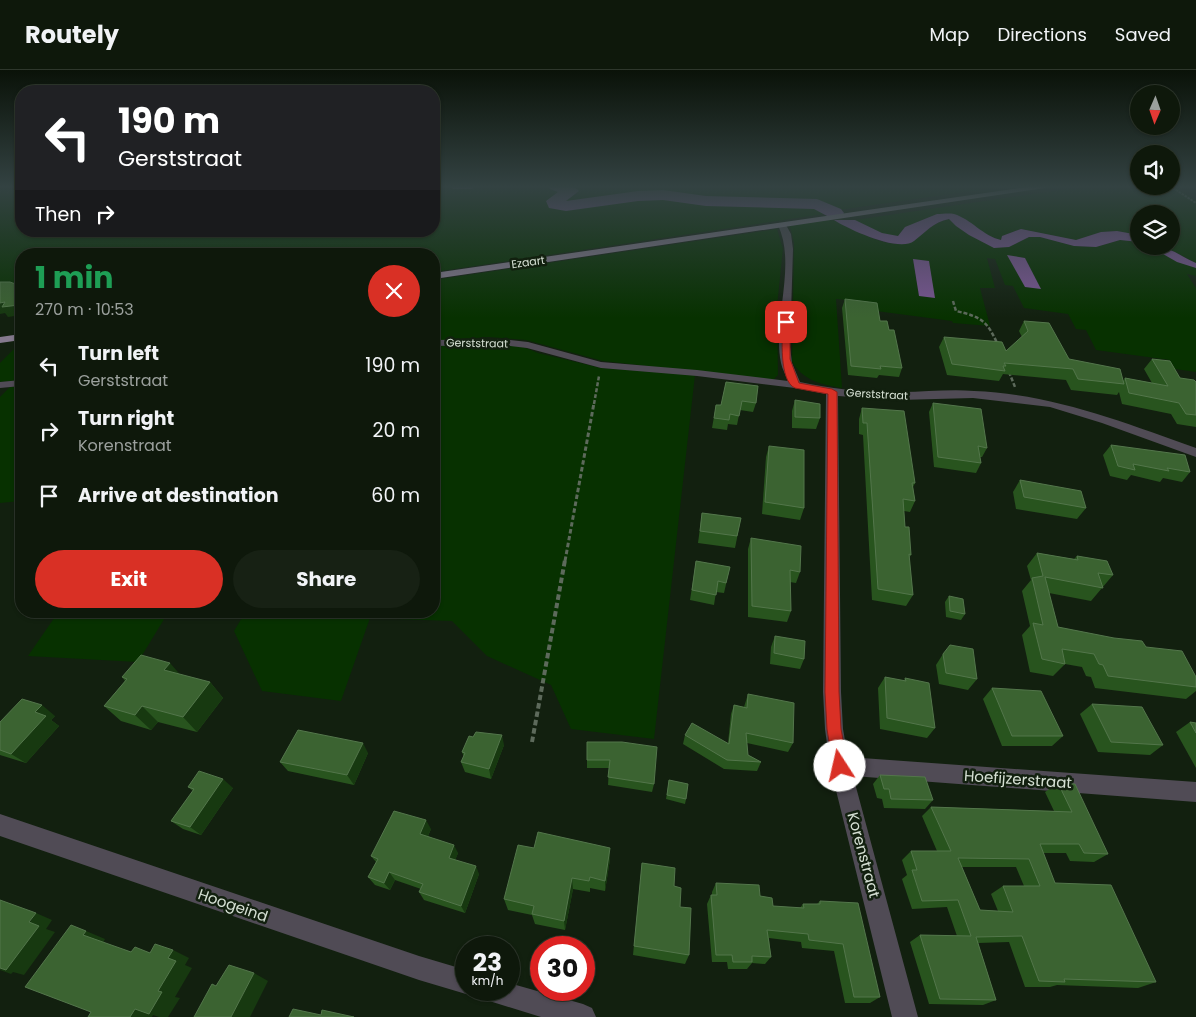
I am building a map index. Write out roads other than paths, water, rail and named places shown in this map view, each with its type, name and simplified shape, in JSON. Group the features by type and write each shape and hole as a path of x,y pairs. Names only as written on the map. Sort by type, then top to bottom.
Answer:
{"main road":[{"name":"Ezaart","path":"440,275 747,230"},
{"path":"0,340 15,338"}],"street":[{"path":"784,230 788,250 786,359 795,385"},
{"name":"Gerststraat","path":"440,343 501,342 528,345 601,365 696,373 795,385 832,392 899,396 973,394 1020,399 1052,404 1106,420 1196,453"},
{"path":"0,385 15,384"},
{"name":"Korenstraat","path":"832,392 832,692 834,729 840,766 906,1017"},
{"name":"Hoefijzerstraat","path":"840,766 1196,792"},
{"name":"Hoogeind","path":"0,825 455,979"},
{"path":"520,998 583,1017"}]}
